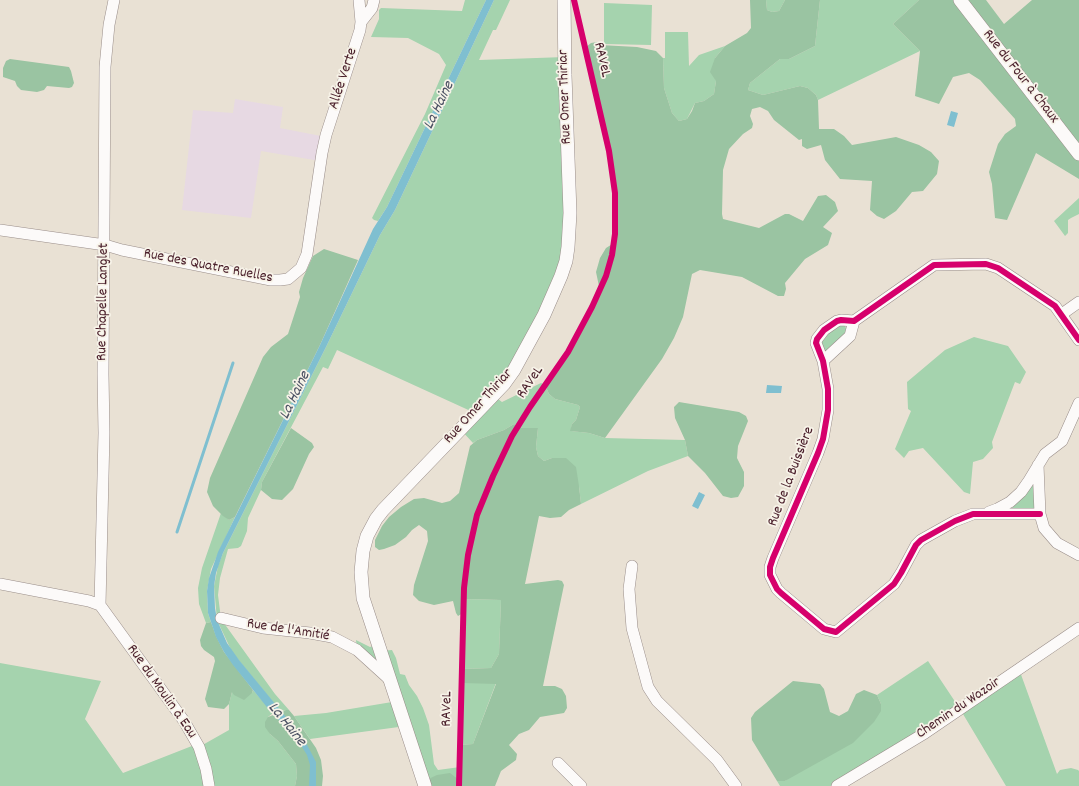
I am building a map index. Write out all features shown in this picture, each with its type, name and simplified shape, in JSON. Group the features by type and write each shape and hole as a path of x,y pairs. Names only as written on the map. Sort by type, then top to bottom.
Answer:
{"street":[{"name":"Rue Chapelle Langlet","path":"100,605 104,433 105,67 109,25 114,0"},
{"name":"Allée Verte","path":"359,0 361,22"},
{"name":"Allée Verte","path":"326,135 361,22 372,8 374,0"},
{"name":"Rue Omer Thiriar","path":"426,786 366,606 361,588 361,560 367,536 376,519 383,510 504,384 514,370 544,315 561,276 566,261 570,231 564,0"},
{"name":"Rue du Four à Chaux","path":"960,0 1079,154"},
{"name":"Rue des Quatre Ruelles","path":"0,230 105,245 122,250 271,280 288,279 301,268 307,254 320,161 326,135"},
{"path":"823,361 850,336 854,321 930,267 941,264 986,264 998,268 1055,306 1079,340"},
{"path":"1062,314 1079,302"},
{"name":"Rue de la Buissière","path":"854,321 837,321 819,334 817,339 816,343 823,361 828,389 826,424 821,447 770,566 770,575 777,589 824,629 836,632 894,584 916,545 921,540 956,521 973,514 1040,514"},
{"name":"Rue de la Buissière","path":"982,514 997,509 1010,502 1021,492 1049,450 1062,441 1079,403"},
{"path":"1038,465 1040,514 1044,528 1057,544 1079,556"},
{"path":"632,566 629,589 632,628 648,686 657,701 716,760 736,786"},
{"path":"0,584 89,601 100,605"},
{"name":"Rue du Moulin à Eau","path":"100,605 187,726 199,747 206,768 209,786"},
{"name":"Rue de l'Amitié","path":"221,618 262,628 332,637 357,650 390,680"},
{"name":"Chemin du Wazoir","path":"837,786 925,733 1079,628"},
{"path":"558,763 581,786"}],"shaded area":[{"path":"235,99 283,107 280,128 326,137 320,161 261,151 251,218 182,210 193,110 233,113"}],"green space":[{"path":"465,0 486,0 387,207 378,221 374,220 372,218 425,114 446,65 439,54 408,38 371,37 379,19 379,10 381,8 462,11"},
{"path":"494,0 510,0 496,30 493,30 479,60 565,57 570,213 561,276 493,395 502,402 541,383 545,385 549,394 555,399 578,405 580,407 576,420 572,424 571,431 589,433 605,438 685,440 688,456 648,471 581,504 579,486 552,458 544,461 538,456 536,447 538,428 522,428 514,424 504,430 477,440 473,443 460,429 475,413 337,350 328,369 323,367 262,482 261,490 248,518 247,531 241,546 238,548 228,549 220,578 218,595 221,619 275,694 289,710 280,711 232,652 217,620 214,586 218,566 223,553 380,235 395,210"},
{"path":"750,0 766,0 767,10 772,12 779,11 785,0 820,0 815,46 789,59 780,59 750,83 748,90 763,95 800,86 808,88 816,95 818,100 819,129 834,129 844,136 852,145 896,137 919,145 931,152 939,161 937,174 923,191 912,192 896,211 884,219 877,216 870,210 872,181 840,179 825,160 821,145 807,149 802,146 802,139 799,140 774,120 768,111 760,107 752,109 750,116 753,124 752,128 743,134 729,149 723,170 723,219 759,228 785,214 789,214 803,221 818,196 826,195 835,202 838,211 823,227 832,233 828,245 805,259 785,283 786,289 784,296 778,296 742,277 700,270 692,274 683,317 674,338 662,359 605,438 589,433 570,431 572,424 576,420 580,407 578,405 555,399 549,394 545,385 568,352 600,291 596,272 600,258 606,248 614,243 615,234 615,193 613,173 585,48 591,43 597,42 600,45 637,47 656,51 663,58 664,88 672,113 679,121 687,119 695,103 704,101 714,94 716,81 710,72 715,58 725,46 747,33 751,28"},
{"path":"766,0 785,0 779,11 772,12 767,10"},
{"path":"820,0 919,0 893,24 920,51 818,100 816,95 808,88 800,86 763,95 748,90 750,83 780,59 789,59 815,46"},
{"path":"919,0 986,0 1004,24 1032,0 1079,0 1079,179 1036,153 1007,220 995,218 992,184 989,172 998,144 1005,134 1016,126 1015,119 980,80 969,73 953,77 939,104 915,96 920,51 893,24"},
{"path":"604,3 652,5 651,45 604,44"},
{"path":"665,32 688,32 689,66 699,55 725,46 715,58 716,81 714,94 704,101 695,103 687,119 679,121 672,113 664,88 663,58 665,58"},
{"path":"10,59 69,67 74,83 72,87 69,88 47,86 44,90 37,92 21,90 15,81 3,77 3,68 6,61"},
{"path":"1079,198 1079,214 1068,220 1068,233 1065,236 1054,221"},
{"path":"324,249 358,260 320,345 235,517 229,520 213,506 207,492 210,478 263,357 271,347 288,334 300,297 299,292 303,278 313,256"},
{"path":"836,326 845,326 848,332 825,352 823,351 821,338"},
{"path":"974,337 1008,346 1026,372 1020,384 1015,382 992,442 993,448 983,459 973,462 970,494 964,492 923,448 909,451 904,458 895,449 911,411 908,409 907,382 945,350"},
{"path":"679,402 739,412 746,416 748,421 738,446 737,458 744,472 744,486 738,497 731,498 723,496 705,473 688,456 685,440 675,418 674,407"},
{"path":"514,424 522,428 538,428 536,447 538,456 544,461 552,458 566,458 576,467 581,504 569,510 561,517 550,518 539,516 525,584 558,580 562,581 564,585 543,686 555,686 562,689 566,696 567,708 564,713 540,717 529,730 519,734 509,745 517,754 516,760 501,771 495,786 425,786 424,781 437,775 450,773 459,780 460,745 473,744 496,684 462,683 462,669 491,668 499,654 501,600 464,599 463,613 458,616 453,601 434,605 419,601 413,595 414,585 428,541 427,531 419,525 395,545 379,550 375,547 375,540 382,526 389,517 414,499 424,498 442,503 450,501 459,493 470,446 477,440 504,430"},
{"path":"291,428 312,443 314,447 309,454 293,489 282,500 272,499 261,490 262,482"},
{"path":"1031,485 1034,487 1035,505 1033,510 1014,509 1011,506"},
{"path":"221,513 229,520 235,517 211,569 207,591 208,613 211,622 206,623 199,604 198,588 202,568"},
{"path":"464,599 501,600 499,654 491,668 462,669"},
{"path":"211,622 224,652 253,690 252,693 244,700 234,695 232,692 229,704 224,709 208,707 205,699 215,661 214,657 201,646 200,640 206,623"},
{"path":"356,640 370,647 379,644 381,651 392,650 396,658 400,674 405,675 409,685 423,708 429,725 434,764 438,770 460,767 459,781 424,781 406,726 310,739 294,716 326,713 398,701 390,680 357,650"},
{"path":"928,661 960,709 837,786 780,786 777,781 785,781 881,704 877,695"},
{"path":"0,663 101,681 85,719 123,773 197,744 199,747 229,730 229,704 232,692 252,693 253,690 273,713 268,717 270,734 278,741 296,764 297,776 295,786 0,786"},
{"path":"1019,669 1057,774 1060,770 1071,768 1078,770 1079,786 1006,786 960,709"},
{"path":"793,681 820,684 824,689 830,712 839,716 848,711 856,694 864,690 877,695 881,704 881,711 874,722 853,743 785,781 777,781 752,740 751,718 755,712"},
{"path":"462,683 496,683 473,744 460,745"},
{"path":"289,710 294,716 316,748 321,760 323,776 322,786 295,786 297,776 296,764 265,727 265,722 268,717"}],"water":[{"name":"La Haine","path":"486,0 494,0 395,210 380,235 223,553 216,573 214,586 215,608 217,620 227,643 239,660 304,739 316,762 316,786 309,786 310,765 307,755 299,742 266,706 233,665 216,637 208,613 207,591 209,578 218,552 320,345 373,229 387,207"},
{"path":"951,111 958,113 954,127 947,125"},
{"path":"767,385 782,386 781,393 766,393"},
{"path":"699,492 705,495 698,509 692,506"}],"waterway":[{"path":"177,532 233,363"}],"cycle path":[{"name":"RAVeL","path":"459,786 464,588 468,555 477,515 512,436 568,352 592,307 606,276 612,255 615,234 615,193 609,151 574,0"},
{"path":"1040,514 973,514 955,521 921,540 916,545 894,584 836,632 824,629 781,593 777,589 770,575 770,567 773,558 823,439 828,410 828,389 823,361 816,343 817,339 824,330 837,321 854,321 934,265 986,264 998,268 1055,306 1079,340"}]}
